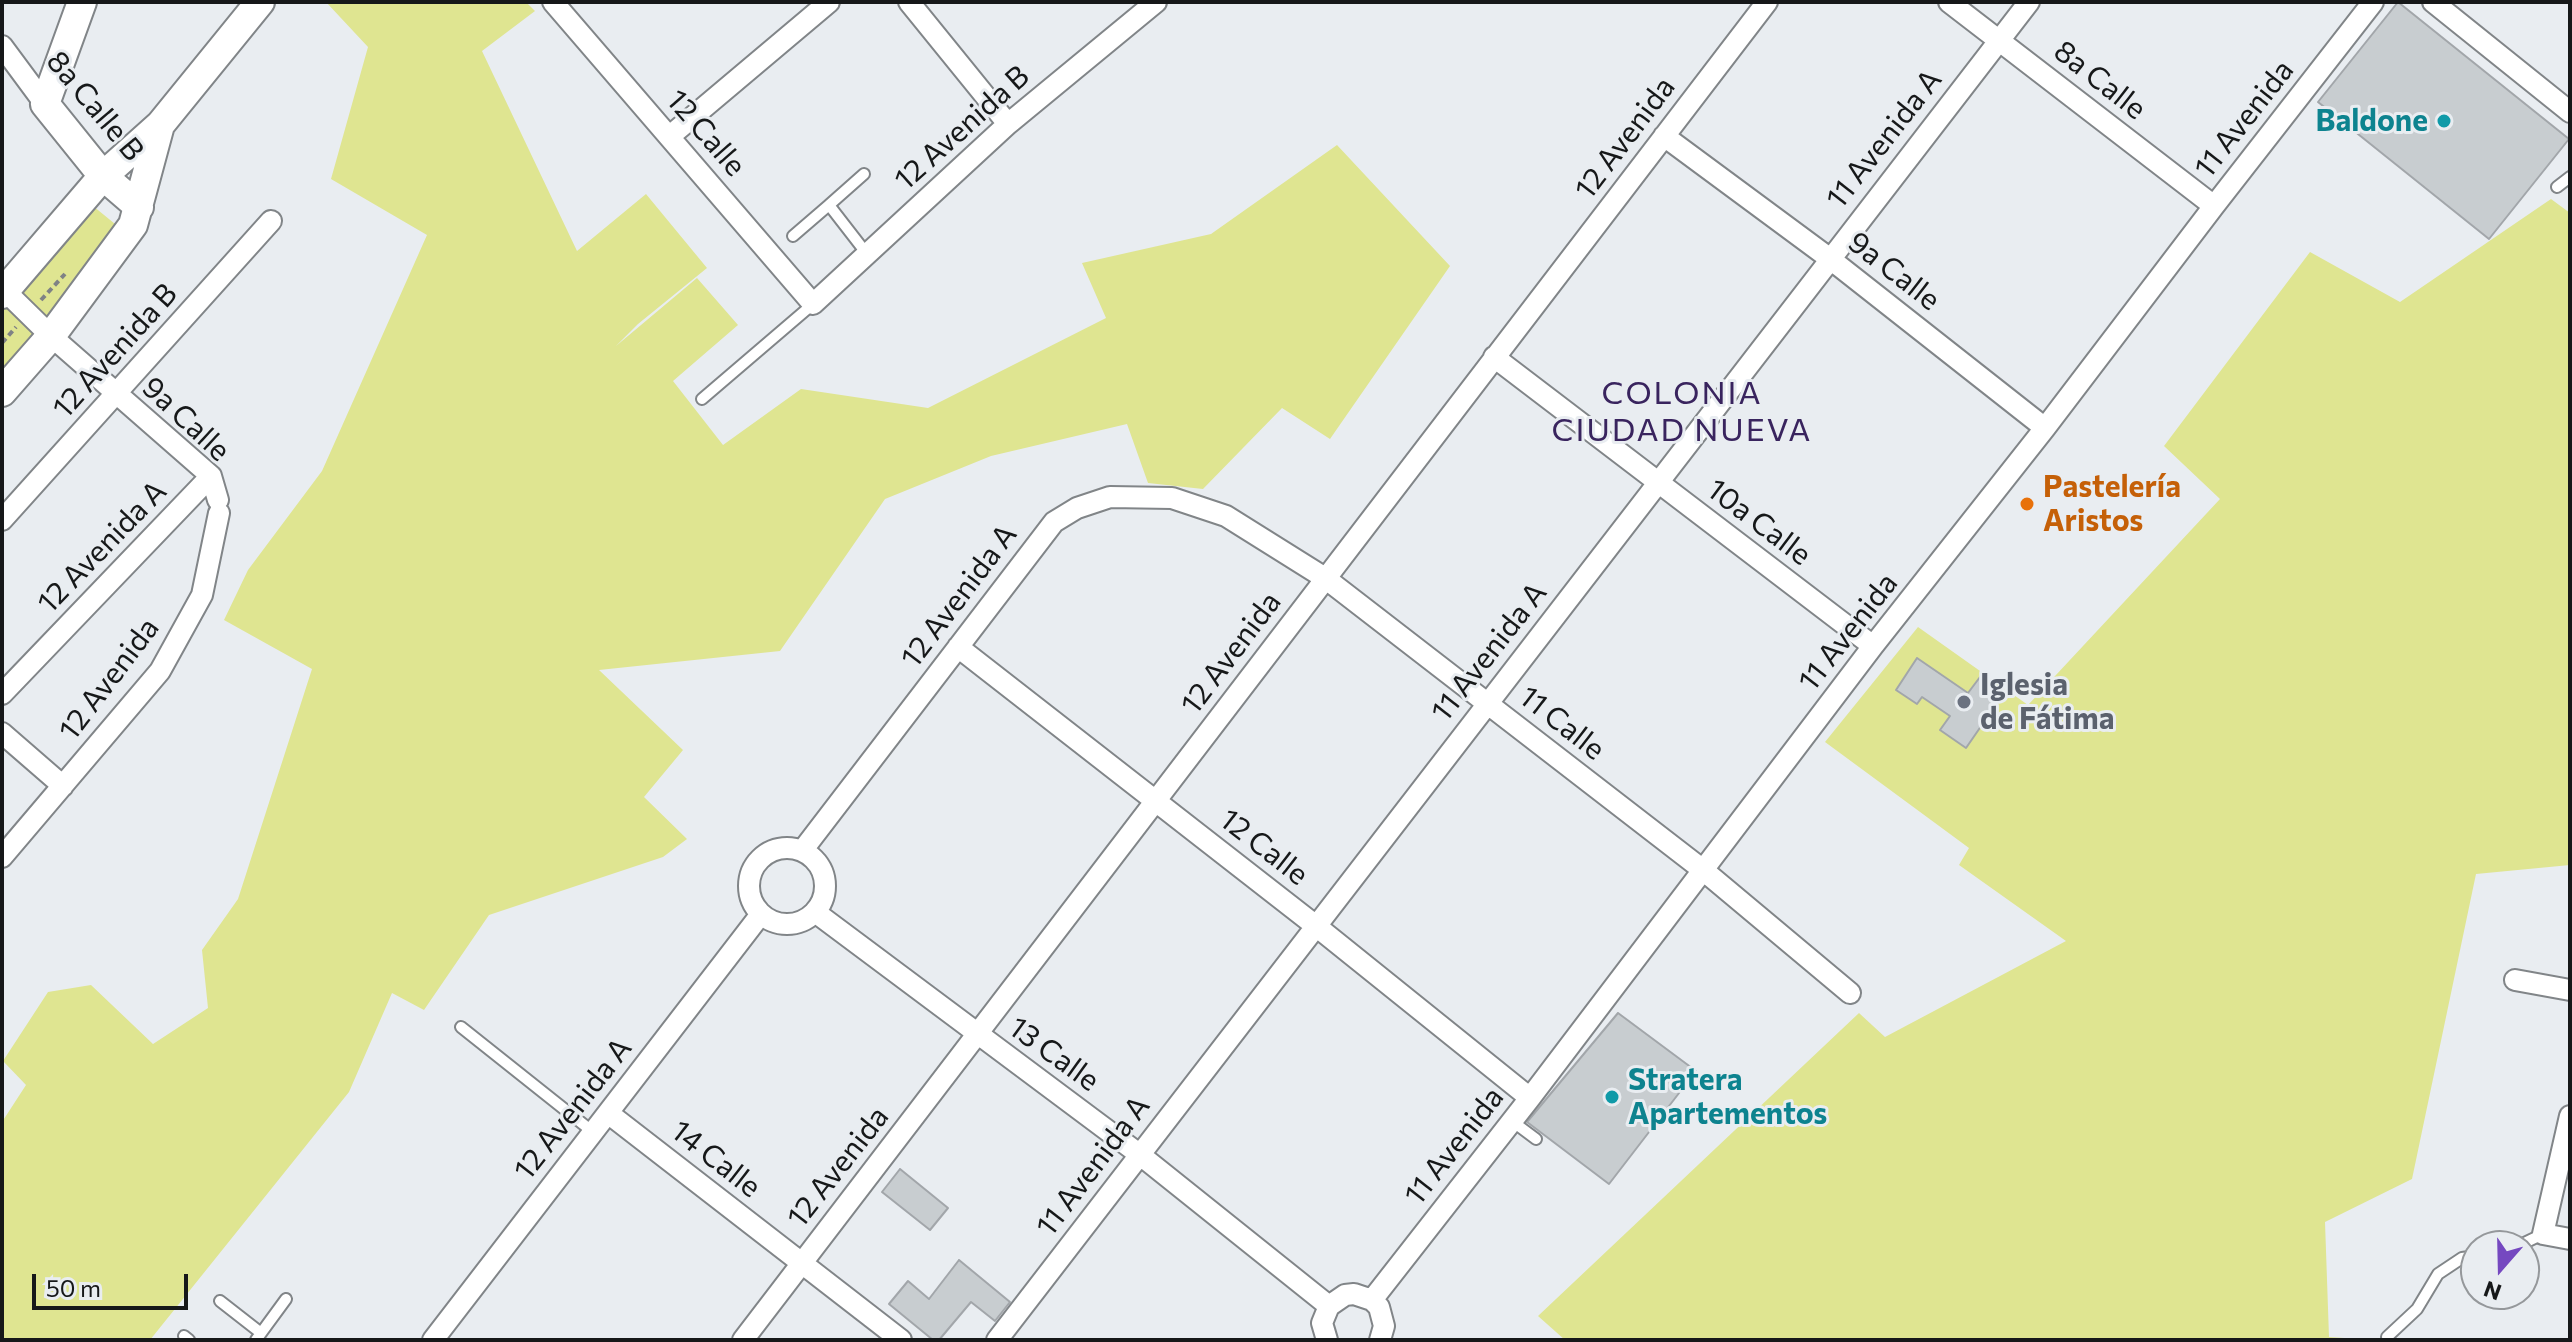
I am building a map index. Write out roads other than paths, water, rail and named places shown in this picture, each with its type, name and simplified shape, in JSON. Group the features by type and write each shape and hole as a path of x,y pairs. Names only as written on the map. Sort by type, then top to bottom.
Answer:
{"street":[{"path":"45,104 82,2"},
{"path":"3,291 103,176 160,125 260,2"},
{"name":"12 Calle","path":"553,2 813,304"},
{"path":"670,136 829,2"},
{"path":"909,2 1008,124"},
{"name":"12 Avenida B","path":"813,304 1008,124 1156,2"},
{"name":"12 Avenida","path":"743,1340 1767,2"},
{"name":"8a Calle","path":"1949,2 2214,206"},
{"name":"11 Avenida A","path":"997,1340 2029,2"},
{"name":"11 Avenida","path":"1372,1300 1530,1098 1873,646 2373,2"},
{"path":"2433,2 2570,112"},
{"name":"8a Calle B","path":"2,46 103,176 139,207"},
{"path":"2,392 51,336 133,225 160,125"},
{"name":"9a Calle","path":"1664,136 1829,258 2045,428"},
{"name":"12 Avenida B","path":"2,520 271,221"},
{"name":"9a Calle","path":"3,291 116,395 211,476 218,507"},
{"name":"10a Calle","path":"1494,357 1873,646"},
{"name":"12 Avenida A","path":"2,694 211,476"},
{"name":"12 Avenida A","path":"802,851 1054,522 1077,508 1110,497 1172,498 1226,516"},
{"name":"12 Avenida","path":"2,857 160,671 182,636 202,595 218,507"},
{"name":"11 Calle","path":"1226,516 1325,578 1703,870 1850,993"},
{"name":"12 Calle","path":"958,647 1316,926 1530,1098"},
{"path":"2,733 63,786"},
{"path":"778,848 802,851 813,857 825,878 822,902 815,912 802,921 786,924 761,914 749,893 752,870 758,860 778,848"},
{"name":"13 Calle","path":"815,912 1139,1154 1329,1306"},
{"name":"12 Avenida A","path":"442,1337 593,1132 761,914"},
{"path":"2515,980 2570,990"},
{"name":"14 Calle","path":"608,1113 901,1340"},
{"path":"2570,1116 2543,1234 2570,1239"},
{"path":"1327,1340 1322,1323 1329,1306 1345,1295 1354,1294 1372,1300 1383,1316 1380,1340"}],"lane":[{"path":"793,236 864,174"},
{"path":"2557,187 2570,177"},
{"path":"829,205 867,254"},
{"path":"702,399 813,304"},
{"path":"461,1027 593,1132"},
{"path":"1512,1121 1536,1139"},
{"path":"2387,1337 2417,1309 2438,1274 2460,1259"},
{"path":"220,1301 258,1337 286,1299"}],"place":[{"name":"Baldone","path":"2444,121"},
{"name":"Pastelería Aristos","path":"2027,504"},
{"name":"Iglesia de Fátima","path":"1964,702"},
{"name":"Stratera Apartementos","path":"1612,1097"}],"district":[{"name":"COLONIA CIUDAD NUEVA","path":"1682,412"}]}
